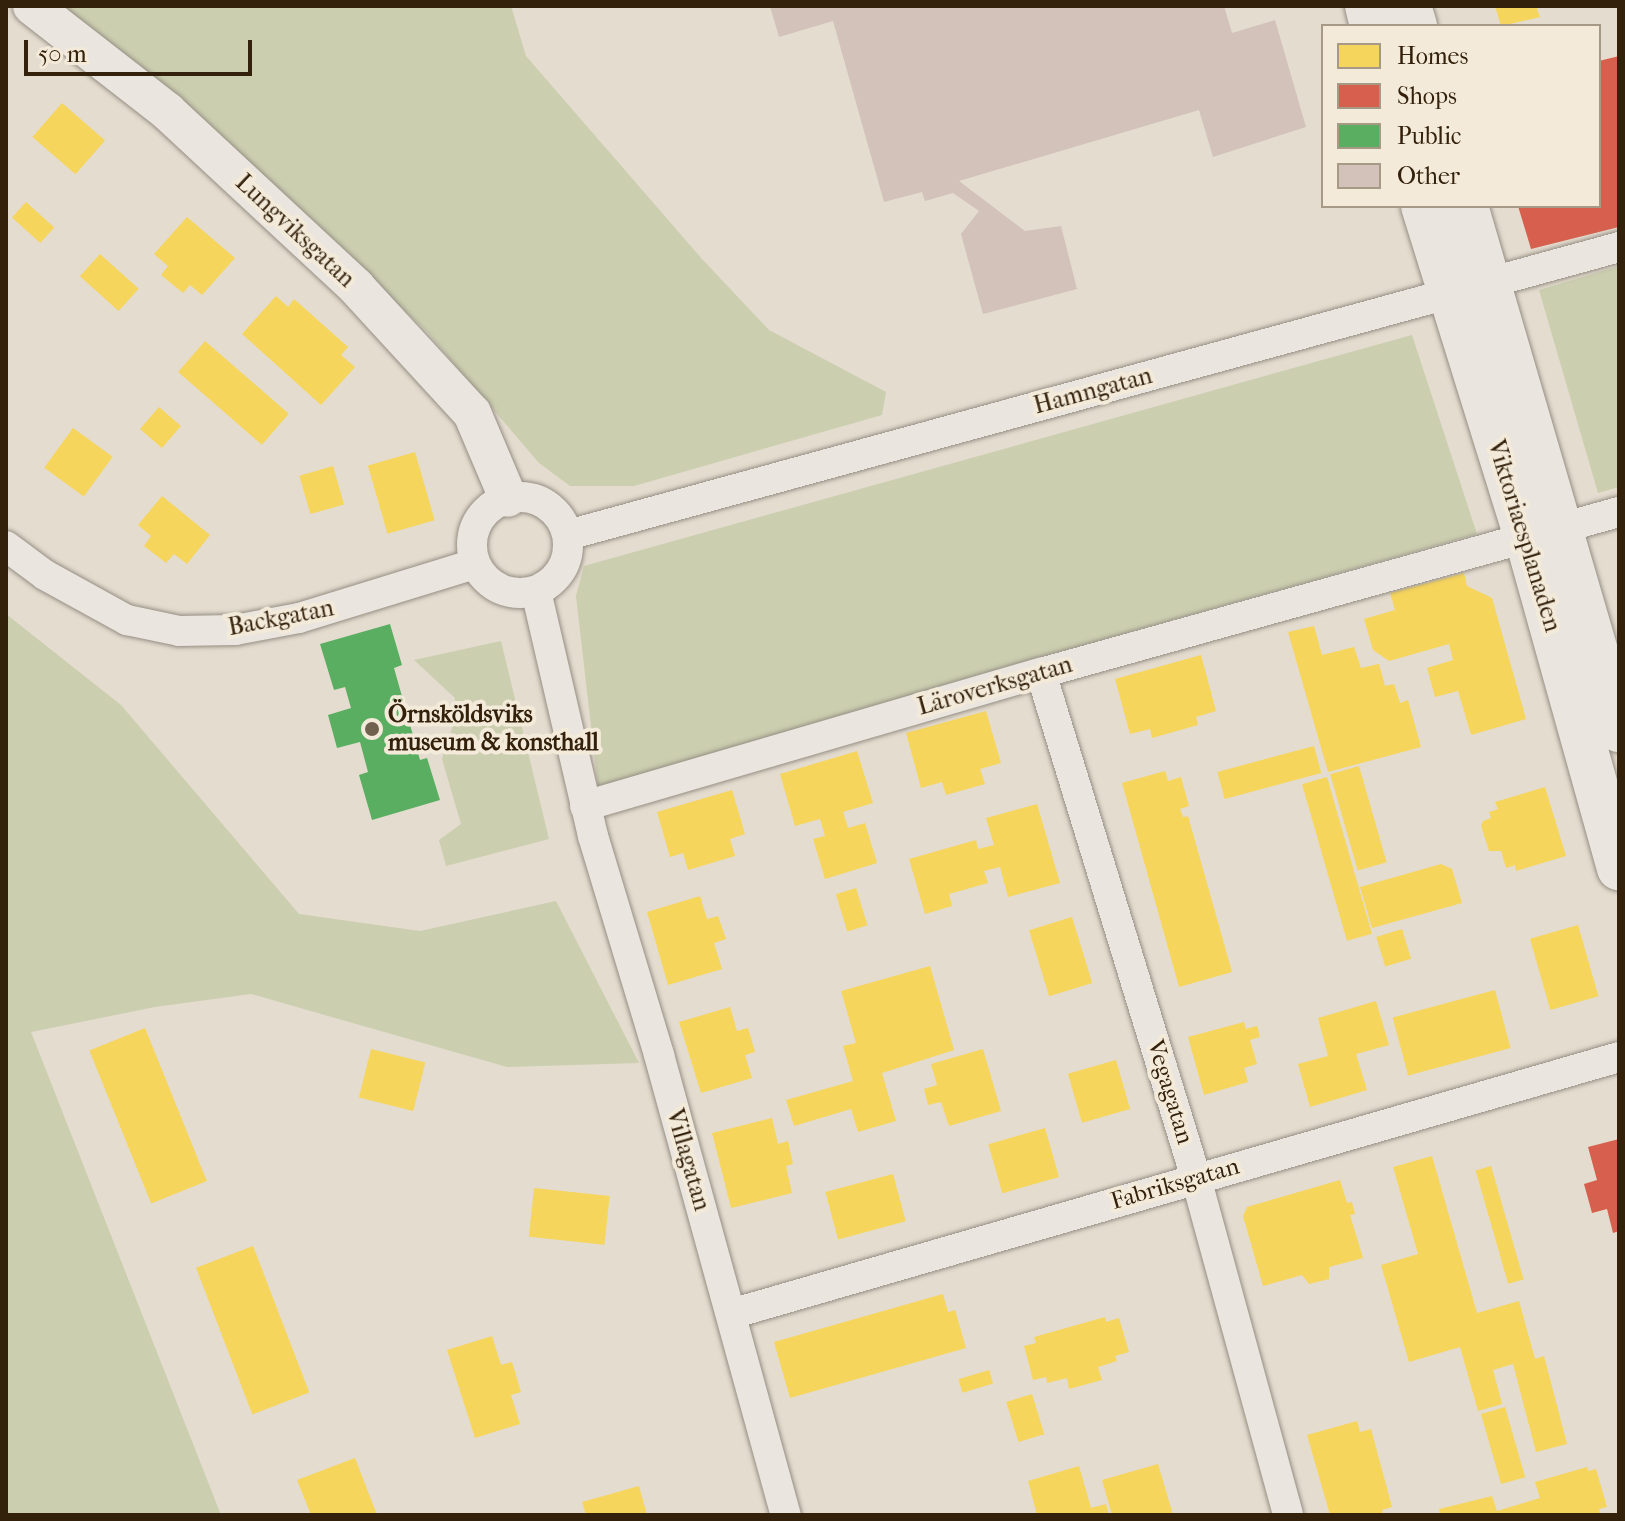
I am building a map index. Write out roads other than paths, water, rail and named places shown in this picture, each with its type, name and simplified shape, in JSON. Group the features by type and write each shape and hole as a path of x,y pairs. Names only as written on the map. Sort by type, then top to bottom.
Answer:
{"main road":[{"name":"Viktoriaesplanaden","path":"1424,208 1467,288 1545,534 1619,730"},
{"name":"Viktoriaesplanaden","path":"1466,208 1467,288"},
{"name":"Viktoriaesplanaden","path":"1545,534 1619,868"}],"street":[{"name":"Lungviksgatan","path":"32,6 168,112 356,287 472,413 508,498"},
{"name":"Hamngatan","path":"568,535 1619,247"},
{"path":"524,496 552,508 568,535 566,563 549,585 536,591 507,592 483,576 475,564 471,547 481,516 493,504 524,496"},
{"name":"Läroverksgatan","path":"585,806 1494,544 1545,534 1619,512"},
{"name":"Backgatan","path":"6,546 45,575 127,620 179,631 235,630 299,618 475,564"},
{"path":"536,591 585,806"},
{"name":"Vegagatan","path":"1041,673 1196,1178 1288,1515"},
{"name":"Villagatan","path":"585,806 786,1515"},
{"name":"Fabriksgatan","path":"731,1314 1619,1057"}],"place":[{"name":"Örnsköldsviks museum & konsthall","path":"372,729"}]}
